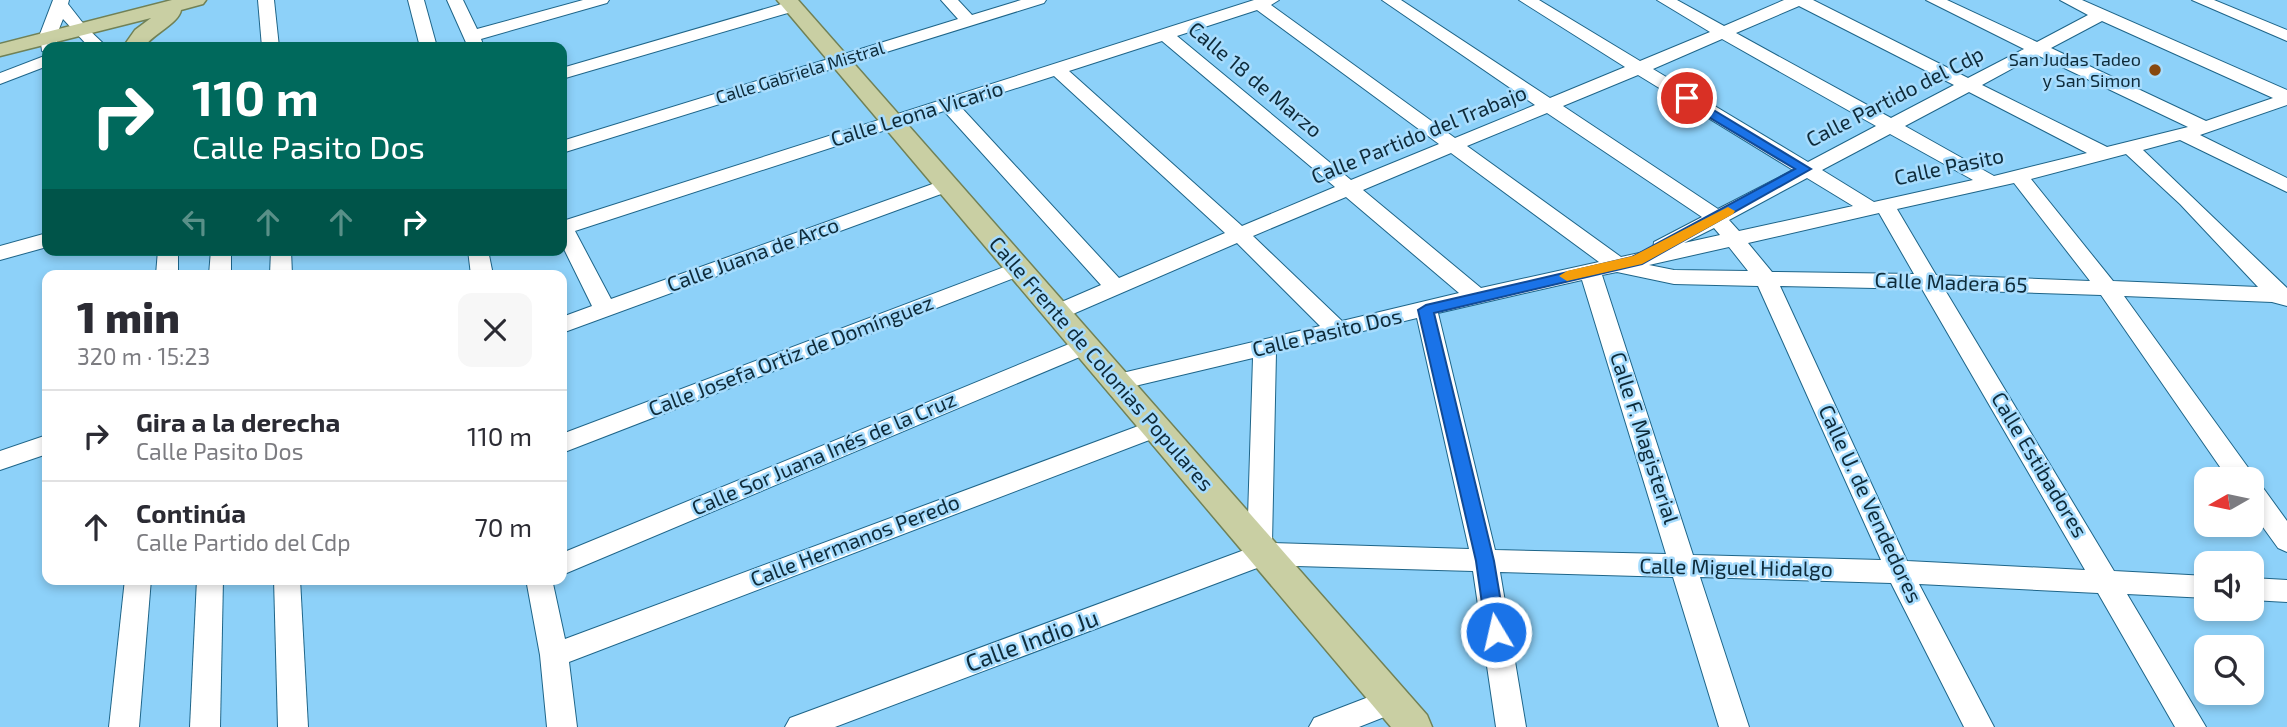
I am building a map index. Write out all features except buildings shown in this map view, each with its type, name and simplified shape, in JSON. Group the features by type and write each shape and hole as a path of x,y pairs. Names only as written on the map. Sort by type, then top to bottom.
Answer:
{"main road":[{"path":"0,50 132,0"},
{"path":"0,34 58,27 192,1"},
{"path":"137,42 142,34 192,1"},
{"name":"Calle Frente de Colonias Populares","path":"790,3 1414,727"}],"street":[{"path":"266,0 270,42"},
{"path":"416,0 428,42"},
{"path":"455,0 473,42 601,0"},
{"path":"949,0 969,21"},
{"name":"Calle Gabriela Mistral","path":"567,144 1038,0"},
{"name":"Calle U. de Vendedores","path":"1390,0 1716,217 1735,238 1766,279 1899,572 1979,727"},
{"path":"1527,0 1805,169 1877,207"},
{"path":"1665,0 1989,181"},
{"path":"1799,0 2103,153"},
{"name":"Calle Partido del Trabajo","path":"1058,312 1238,233 1552,106 1799,0"},
{"path":"1934,0 2205,128"},
{"path":"2068,0 2287,98"},
{"path":"2200,0 2287,36"},
{"path":"1265,2 1453,144 1627,263"},
{"name":"Calle Leona Vicario","path":"567,225 1265,2"},
{"path":"567,72 790,3"},
{"name":"Calle Partido del Cdp","path":"1627,263 2101,15"},
{"path":"0,79 58,27 89,42"},
{"name":"Calle 18 de Marzo","path":"1165,35 1477,296"},
{"path":"1058,70 1238,233 1338,330"},
{"name":"Calle Pasito","path":"1627,263 2019,176 2205,128 2287,98"},
{"path":"948,104 1115,287"},
{"path":"2183,134 2287,186"},
{"path":"2129,146 2284,298"},
{"path":"2019,176 2108,288 2234,467"},
{"name":"Calle Juana de Arco","path":"567,323 945,186"},
{"name":"Calle Estibadores","path":"1877,207 1931,282 2191,727"},
{"path":"567,237 605,309"},
{"path":"0,253 42,241"},
{"name":"Calle Pasito Dos","path":"1118,382 1627,263"},
{"name":"Calle Madera 65","path":"1627,263 1674,277 2108,288 2284,298"},
{"name":"Calle Josefa Ortiz de Domínguez","path":"567,442 1020,268"},
{"name":"Calle F. Magisterial","path":"1590,271 1686,567 1734,727"},
{"path":"1426,310 1485,561 1511,727"},
{"name":"Calle Sor Juana Inés de la Cruz","path":"567,562 1086,345"},
{"path":"1262,551 1265,347"},
{"name":"Calle Hermanos Peredo","path":"554,655 1157,428"},
{"path":"0,461 42,446"},
{"path":"2264,509 2287,541"},
{"name":"Calle Miguel Hidalgo","path":"1262,551 1485,561 1899,572 2194,586"},
{"name":"Calle Indio Ju","path":"800,727 1262,551"},
{"path":"124,727 137,585"},
{"path":"205,727 210,585"},
{"path":"287,585 293,727"},
{"path":"540,585 554,655 562,727"},
{"path":"2264,590 2287,591"},
{"path":"1324,727 1392,701"}],"slow traffic":[{"path":"1567,276 1637,260 1728,211"}],"place":[{"name":"San Judas Tadeo y San Simon","path":"2155,70"}],"route":[{"path":"1496,632 1485,561 1426,310 1637,260 1805,169 1687,98"}]}
